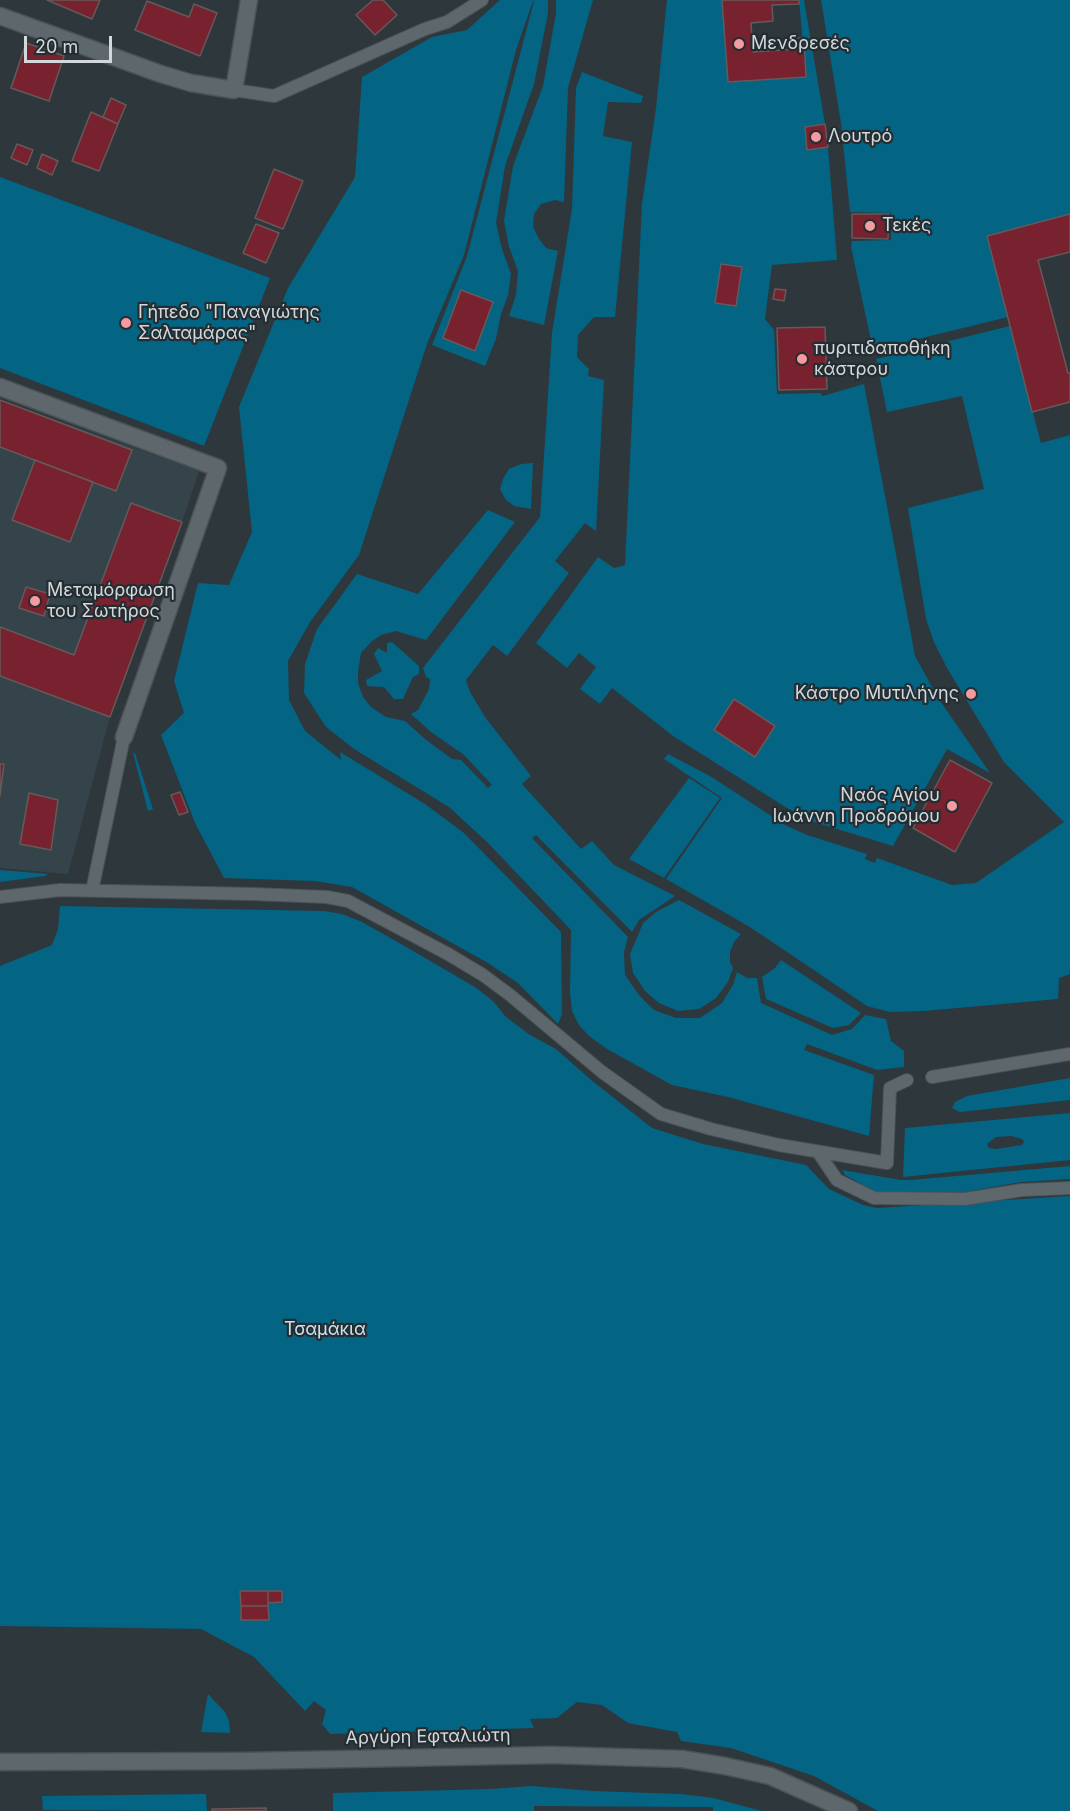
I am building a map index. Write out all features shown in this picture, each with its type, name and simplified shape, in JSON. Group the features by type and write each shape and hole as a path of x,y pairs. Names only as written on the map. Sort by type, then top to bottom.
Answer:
{"street":[{"path":"0,16 161,74 191,83 234,90 249,0"},
{"path":"0,387 218,468 124,737"},
{"name":"Αργύρη Εφταλιώτη","path":"0,1762 245,1761 552,1755 682,1760 770,1776 849,1811"}],"lane":[{"path":"234,90 274,96 425,29 447,22 482,0"},
{"path":"92,891 124,737"},
{"path":"0,897 60,890 285,895 327,897 348,901 483,975 524,1005 602,1072 660,1114 711,1129 818,1152 887,1162 890,1088 907,1080"},
{"path":"932,1077 1070,1054"},
{"path":"818,1152 837,1180 874,1198 965,1198 1022,1190 1070,1188"}],"shaded area":[{"path":"0,400 199,471 110,717 68,874 0,868"}],"green space":[{"path":"500,0 548,0 548,13 534,84 505,166 496,223 511,274 496,339 485,366 432,345 467,256 534,1 516,50 464,255 427,344 359,555 310,622 288,661 289,700 305,731 341,760 340,752 425,804 464,833 561,932 562,1014 558,1024 518,983 488,963 352,887 315,881 224,878 195,823 161,735 184,713 174,681 198,583 229,585 252,532 239,407 288,288 355,177 362,77 432,37 467,30"},
{"path":"556,0 593,0 568,88 564,202 555,200 541,204 534,214 533,227 539,239 546,248 558,251 544,325 509,316 516,295 518,271 509,247 504,221 513,166 543,86 556,13"},
{"path":"667,0 722,0 728,82 806,77 799,0 804,0 825,124 805,127 807,149 828,147 837,260 772,265 765,319 774,330 777,394 820,393 823,396 864,384 915,656 938,698 990,773 947,749 893,846 814,822 787,808 673,736 612,688 600,704 580,689 596,667 579,653 567,668 536,643 598,557 614,568 625,565 642,204 656,108"},
{"path":"821,0 1070,0 1070,214 987,236 1008,317 873,350 851,247 852,241 891,240 891,213 850,212 841,123"},
{"path":"582,72 643,96 641,103 608,102 603,136 632,142 615,317 594,317 578,335 577,357 589,369 588,376 604,380 596,531 585,523 555,561 569,573 507,656 493,645 466,680 470,692 485,717 531,776 522,784 581,849 592,841 614,865 675,896 639,920 632,932 536,835 532,838 628,937 624,952 625,975 639,995 654,1010 676,1018 700,1018 722,1003 733,985 737,972 747,978 757,978 761,1003 832,1035 852,1029 865,1015 886,1019 891,1041 904,1051 904,1067 877,1070 807,1044 804,1050 874,1075 869,1136 728,1097 672,1085 607,1049 589,1036 579,1025 572,1011 571,930 488,843 449,807 354,749 326,727 304,693 305,664 317,629 357,574 418,594 488,510 515,522 426,640 396,631 381,635 361,653 358,671 358,683 363,697 371,707 386,717 405,721 452,759 461,760 488,788 492,785 464,755 431,732 411,714 418,710 429,689 430,679 426,677 423,668 540,517 552,333 572,209 576,88"},
{"name":"Γήπεδο \"Παναγιώτης Σαλταμάρας\"","path":"0,177 270,278 204,446 0,368"},
{"path":"1010,326 1041,443 1070,435 1070,974 1059,978 1058,999 890,1012 867,1006 750,927 666,879 722,798 664,759 668,754 710,776 785,825 807,835 867,854 865,859 875,863 877,858 952,885 976,883 1064,822 1004,762 947,668 926,619 908,508 984,489 962,396 887,412 876,359"},
{"path":"533,463 531,509 514,506 506,500 500,489 503,479 509,469 521,464"},
{"path":"392,642 419,666 419,674 413,677 403,699 394,699 384,687 367,686 366,680 382,671 374,654 378,648 387,653 387,643"},
{"path":"133,753 135,753 153,809 148,811"},
{"path":"689,778 720,798 664,878 629,859"},
{"path":"0,870 48,874 0,882"},
{"path":"679,900 741,934 734,942 730,952 730,962 733,968 728,982 716,998 699,1009 678,1011 659,1003 645,991 633,973 630,954 643,923 656,912"},
{"name":"Τσαμάκια","path":"60,906 324,911 342,914 362,922 475,987 493,1001 506,1017 530,1035 556,1049 652,1128 703,1144 806,1165 829,1189 863,1205 877,1208 1070,1196 1070,1811 878,1811 814,1776 731,1748 681,1741 677,1732 628,1723 602,1705 577,1702 557,1718 530,1719 534,1728 330,1734 322,1724 326,1710 314,1701 305,1711 254,1657 201,1629 0,1626 0,966 52,945 58,929"},
{"path":"781,960 861,1013 849,1025 833,1028 766,999 762,977 775,968"},
{"path":"1070,1078 1070,1100 960,1112 952,1108 955,1102 967,1096"},
{"path":"1070,1113 1070,1160 903,1177 905,1128","holes":["1011,1136 1022,1139 1024,1142 1022,1145 996,1149 989,1148 987,1144 996,1137"]},
{"path":"1070,1166 1070,1179 1021,1182 965,1192 877,1193 845,1175 842,1170 911,1180"},
{"path":"208,1694 225,1712 229,1721 230,1733 201,1732"},
{"path":"531,1786 681,1794 713,1798 762,1811 713,1811 713,1807 534,1806 534,1811 333,1811 333,1793"},
{"path":"206,1794 207,1811 43,1810 42,1796"}],"building":[{"path":"47,0 100,0 92,19"},
{"path":"373,0 383,0 397,15 375,35 356,15"},
{"name":"Μενδρεσές","path":"722,0 799,0 799,4 772,5 773,21 751,23 753,52 797,49 796,38 804,38 806,77 728,82"},
{"path":"147,1 189,17 194,4 217,13 200,56 135,30"},
{"path":"26,43 64,56 49,101 11,88"},
{"path":"111,98 126,105 118,124 103,117"},
{"path":"91,112 118,124 99,171 72,161"},
{"name":"Λουτρό","path":"825,124 828,147 807,150 805,127"},
{"path":"17,144 33,150 27,165 11,158"},
{"path":"42,154 58,161 52,175 37,168"},
{"path":"274,169 303,181 283,229 255,218"},
{"name":"Τεκές","path":"852,214 889,214 888,239 852,238"},
{"path":"1070,214 1070,252 1038,260 1068,373 1070,373 1070,402 1032,412 987,236"},
{"path":"256,224 279,233 266,263 243,253"},
{"path":"721,264 742,267 736,306 715,303"},
{"path":"775,289 786,290 784,301 773,299"},
{"path":"461,290 493,302 475,351 443,338"},
{"name":"πυριτιδαποθήκη κάστρου","path":"825,327 827,389 779,390 777,328"},
{"path":"0,400 132,450 116,491 0,447"},
{"path":"35,460 93,482 70,542 12,520"},
{"path":"131,503 182,522 110,717 0,676 0,627 74,655"},
{"name":"Μεταμόρφωση του Σωτήρος","path":"26,587 50,594 44,616 19,608"},
{"path":"734,699 775,726 755,757 714,730"},
{"name":"Ναός Αγίου Ιωάννη Προδρόμου","path":"950,760 992,783 955,852 913,828"},
{"path":"0,764 4,764 0,796"},
{"path":"180,792 188,812 179,815 171,795"},
{"path":"29,793 58,800 51,850 20,844"},
{"path":"240,1591 268,1591 268,1606 241,1606"},
{"path":"268,1591 282,1591 282,1602 268,1603"},
{"path":"241,1606 268,1606 269,1620 241,1620"},
{"path":"266,1808 266,1811 212,1811 212,1809"}],"place":[{"name":"Μενδρεσές","path":"739,44"},
{"name":"Λουτρό","path":"816,137"},
{"name":"Τεκές","path":"870,226"},
{"name":"Γήπεδο \"Παναγιώτης Σαλταμάρας\"","path":"126,323"},
{"name":"πυριτιδαποθήκη κάστρου","path":"802,359"},
{"name":"Μεταμόρφωση του Σωτήρος","path":"35,601"},
{"name":"Κάστρο Μυτιλήνης","path":"971,694"},
{"name":"Ναός Αγίου Ιωάννη Προδρόμου","path":"952,806"}]}
